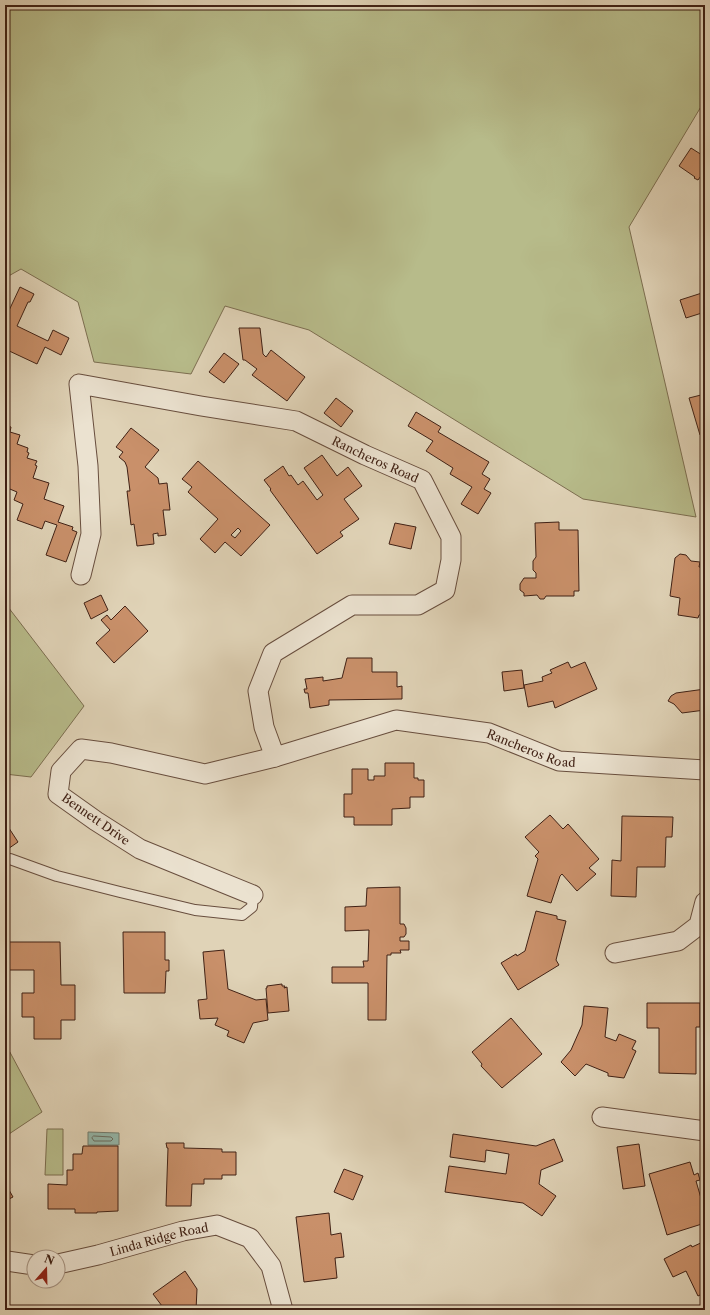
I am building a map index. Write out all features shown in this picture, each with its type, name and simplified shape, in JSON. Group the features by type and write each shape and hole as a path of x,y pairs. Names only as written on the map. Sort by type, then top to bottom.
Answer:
{"street":[{"name":"Rancheros Road","path":"81,575 91,534 88,466 80,384 296,421 365,455 422,480 450,537 451,560 445,590 418,605 352,605 273,653 258,691 264,727 275,757 396,720 489,733 559,761 705,770"},
{"name":"Bennett Drive","path":"253,895 140,849 96,821 58,794 61,771 81,749 111,753 204,774 275,757"},
{"path":"615,953 678,941 699,924 705,902"},
{"path":"602,1117 705,1131"},
{"name":"Linda Ridge Road","path":"66,1262 98,1255 183,1231 217,1225 250,1238 271,1266 283,1310"},
{"path":"7,1261 26,1264"}],"lane":[{"path":"10,859 57,876 195,910 242,915 252,907 253,895"}],"green space":[{"path":"5,5 705,5 705,100 629,227 696,517 583,499 309,330 225,306 191,374 94,362 78,302 21,269 5,278"},
{"path":"5,603 84,706 31,777 5,774"},
{"path":"5,1043 42,1112 9,1134 5,1133"},
{"path":"47,1129 63,1129 63,1175 45,1175"}],"water":[{"path":"88,1132 119,1133 119,1145 88,1145"}],"building":[{"path":"691,148 702,155 705,150 705,174 703,173 698,180 679,166"},
{"path":"20,287 34,294 30,302 28,302 17,326 48,341 53,330 69,338 61,355 45,347 37,364 5,349 5,319"},
{"path":"705,292 705,312 686,318 680,300"},
{"path":"239,328 260,328 263,354 266,357 271,350 305,377 287,401 252,375 257,369 243,360"},
{"path":"224,353 239,364 224,383 209,372"},
{"path":"705,394 705,434 700,435 689,398"},
{"path":"336,398 353,411 341,427 324,413"},
{"path":"416,412 441,427 438,432 489,462 482,474 490,479 484,489 491,493 478,514 461,504 472,487 450,474 453,468 426,451 433,441 408,426"},
{"path":"5,425 11,427 10,432 20,435 17,444 28,448 27,452 29,453 27,458 37,461 33,478 49,483 44,499 64,506 58,522 73,527 72,530 77,532 66,562 46,555 57,525 45,521 42,529 17,520 23,504 14,500 17,492 5,487"},
{"path":"131,428 159,450 145,467 158,478 159,484 167,483 170,510 163,510 166,535 158,536 158,533 153,534 154,544 137,546 134,524 131,525 127,491 130,491 127,467 125,462 119,457 123,452 116,447"},
{"path":"322,455 337,476 348,467 362,486 344,499 359,519 340,532 343,536 317,554 264,480 283,466 289,476 291,475 298,485 303,481 317,500 323,495 304,468"},
{"path":"198,461 270,525 241,556 225,542 215,553 200,539 218,519 188,492 192,487 182,479","holes":["238,528 241,531 235,538 231,535"]},
{"path":"559,522 559,530 578,530 579,591 574,591 574,596 546,596 544,599 540,599 537,595 524,596 524,593 520,590 520,584 524,578 536,578 536,573 533,570 533,561 536,557 535,523"},
{"path":"395,523 416,527 411,549 389,544"},
{"path":"680,554 686,555 691,561 700,562 699,567 703,567 703,570 705,571 705,614 699,615 698,618 678,615 680,598 670,596 675,558"},
{"path":"101,595 108,610 91,619 84,603"},
{"path":"125,606 148,631 114,663 96,643 110,630 101,620 107,615 111,620"},
{"path":"347,658 372,658 372,672 397,672 397,687 402,686 402,699 329,700 329,705 310,708 308,693 305,693 304,689 307,689 305,679 323,677 323,681 342,678"},
{"path":"568,662 571,668 585,662 597,689 555,708 553,701 528,707 524,685 543,681 542,677 552,673 550,670"},
{"path":"522,670 524,688 504,691 502,672"},
{"path":"705,689 705,710 682,713 674,704 668,701 671,696 676,693"},
{"path":"385,763 414,763 414,778 424,780 424,797 410,797 410,808 392,809 392,825 354,825 354,817 344,817 344,794 352,794 352,769 368,769 368,780 374,780 374,776 385,776"},
{"path":"550,815 563,829 568,824 599,859 589,868 596,874 577,891 562,874 551,903 527,896 538,859 535,856 539,852 525,837"},
{"path":"622,816 673,817 672,837 666,837 665,867 637,867 636,897 611,896 612,860 621,861"},
{"path":"5,822 18,842 5,851"},
{"path":"400,887 400,924 404,924 406,934 404,937 400,937 400,941 409,941 409,950 400,950 401,953 391,953 391,955 387,955 386,1020 368,1020 368,983 332,983 332,967 364,967 363,961 368,961 369,930 345,931 345,907 366,906 367,888"},
{"path":"536,911 557,916 557,919 566,921 556,960 559,965 518,990 501,963 516,954 517,956 525,951"},
{"path":"123,932 165,932 165,960 169,960 169,971 166,971 165,993 124,993"},
{"path":"5,942 60,942 61,985 75,985 75,1020 61,1020 61,1039 34,1039 34,1017 22,1017 22,993 34,993 34,970 5,970"},
{"path":"224,950 228,989 256,1000 266,999 268,1020 253,1023 244,1043 227,1036 229,1031 215,1025 218,1018 200,1019 198,1000 207,999 203,952"},
{"path":"282,984 282,986 285,986 284,988 287,987 289,1011 268,1013 266,988 267,986"},
{"path":"647,1003 700,1003 700,1027 696,1027 696,1074 659,1073 659,1028 647,1028"},
{"path":"584,1006 608,1008 605,1037 616,1041 619,1034 636,1041 632,1049 636,1051 624,1078 608,1076 608,1073 586,1064 575,1076 561,1062 571,1050 582,1025"},
{"path":"511,1018 542,1054 502,1088 481,1066 482,1064 472,1052"},
{"path":"453,1134 536,1146 554,1139 563,1161 541,1170 539,1184 556,1196 542,1216 523,1203 445,1192 449,1166 506,1174 509,1154 486,1150 485,1162 450,1157"},
{"path":"166,1143 184,1143 184,1148 222,1149 222,1152 236,1152 236,1175 222,1175 222,1179 204,1179 204,1184 192,1184 191,1206 166,1206 168,1148"},
{"path":"639,1144 645,1186 623,1189 617,1147"},
{"path":"83,1146 118,1146 118,1211 75,1213 75,1209 48,1209 48,1184 67,1185 67,1170 73,1170 73,1154 82,1154"},
{"path":"690,1162 694,1175 698,1173 700,1180 696,1181 705,1212 705,1223 667,1235 649,1174"},
{"path":"344,1169 363,1176 353,1200 334,1192"},
{"path":"5,1183 13,1197 9,1199 5,1193"},
{"path":"329,1213 331,1235 341,1233 344,1257 335,1258 337,1278 304,1282 296,1217"},
{"path":"705,1241 705,1296 704,1293 698,1296 686,1271 673,1277 664,1259 691,1245 692,1247"},
{"path":"185,1271 197,1289 196,1310 171,1310 171,1308 165,1310 153,1294"}]}
